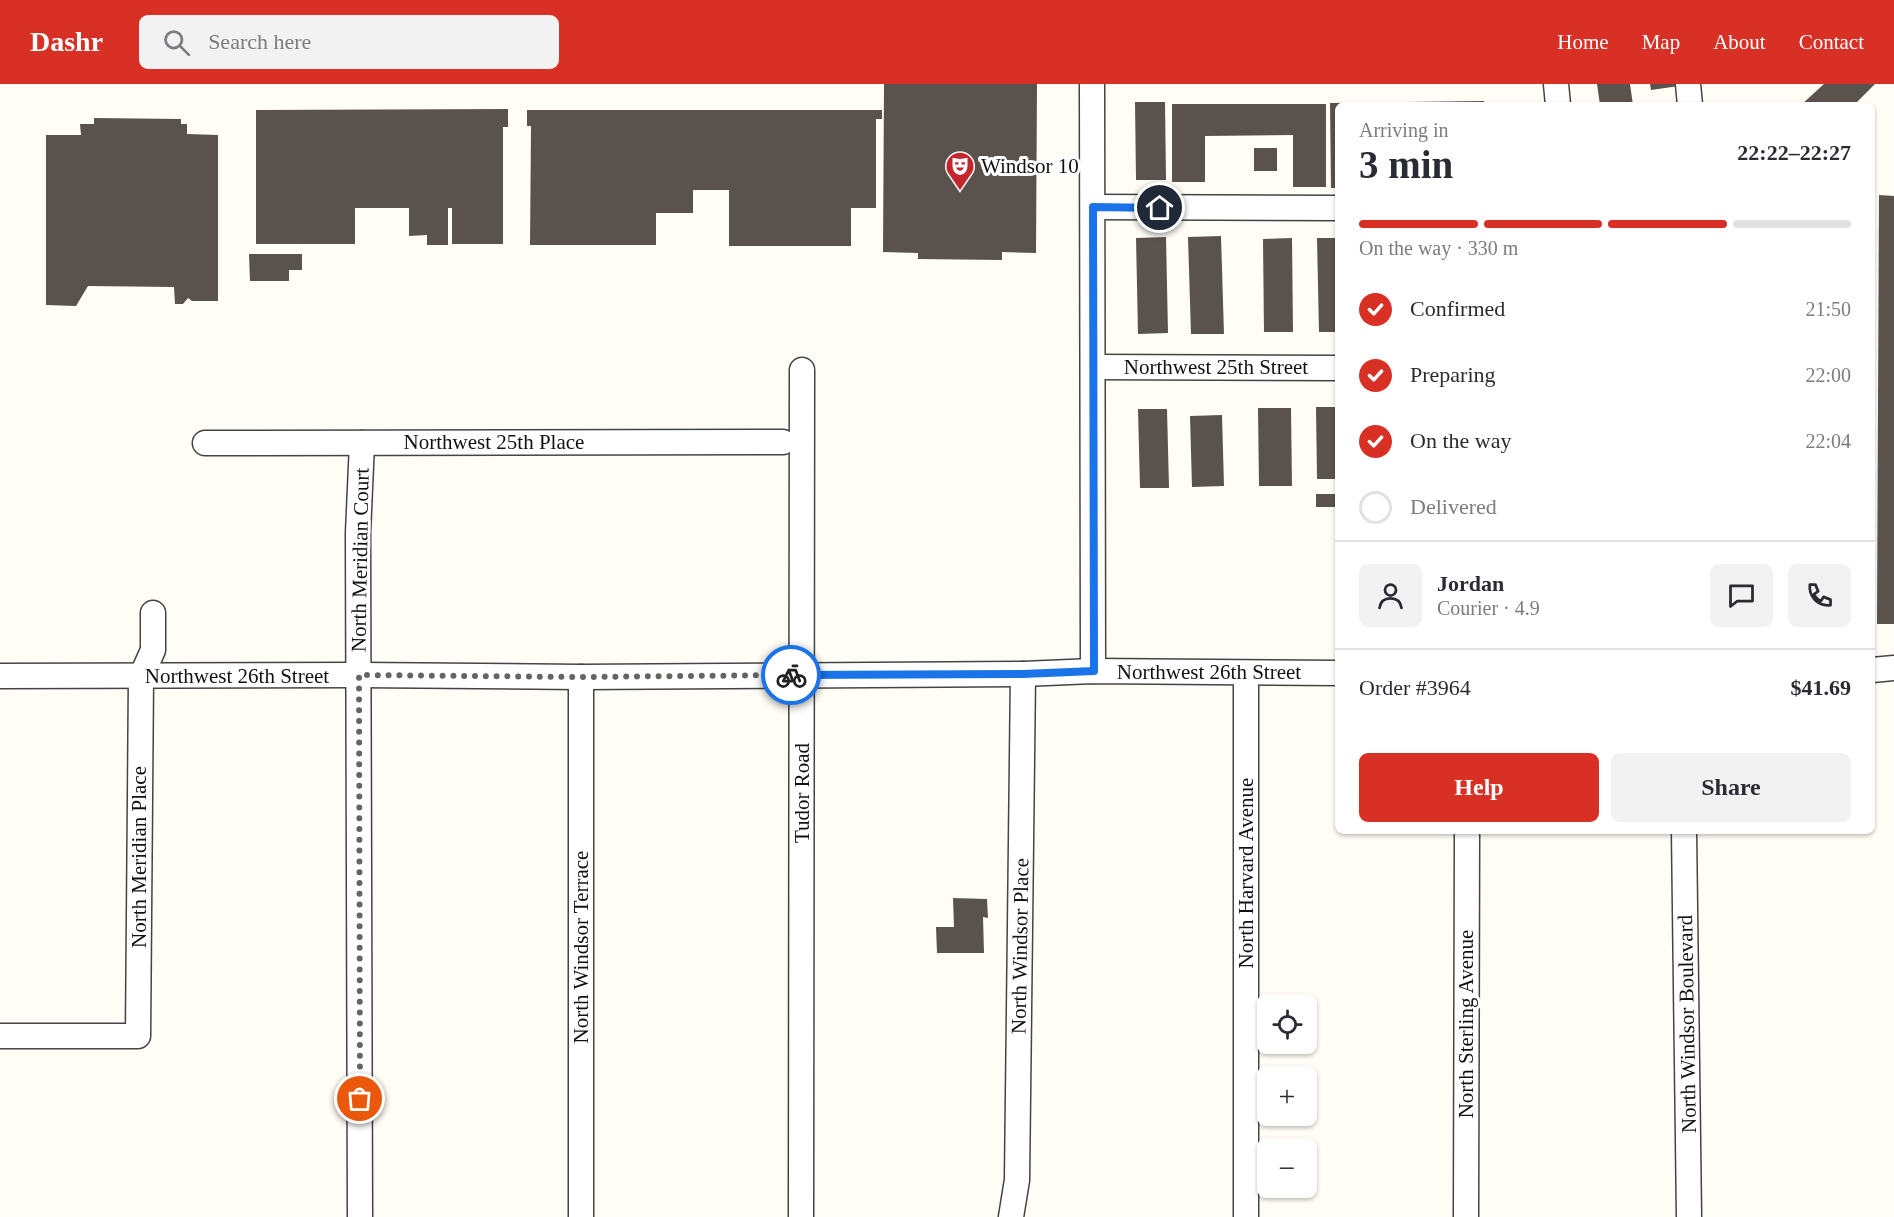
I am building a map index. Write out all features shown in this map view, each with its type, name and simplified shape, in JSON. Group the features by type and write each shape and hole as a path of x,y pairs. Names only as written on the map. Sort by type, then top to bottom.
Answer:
{"street":[{"path":"1092,84 1094,671"},
{"path":"1556,84 1558,102"},
{"path":"1688,84 1690,102"},
{"path":"1093,207 1335,208"},
{"name":"Northwest 25th Street","path":"1094,367 1335,368"},
{"name":"Tudor Road","path":"801,1217 802,370"},
{"name":"Northwest 25th Place","path":"205,443 783,442"},
{"name":"North Meridian Court","path":"360,1217 358,533 362,443"},
{"path":"141,677 153,650 153,613"},
{"path":"1875,670 1894,668"},
{"name":"Northwest 26th Street","path":"0,676 581,677 1023,674 1094,671 1335,673"},
{"name":"North Harvard Avenue","path":"1246,673 1246,1217"},
{"name":"North Windsor Place","path":"1011,1217 1017,1180 1023,674"},
{"name":"North Meridian Place","path":"0,1036 138,1036 141,677"},
{"name":"North Windsor Terrace","path":"581,677 581,1217"},
{"name":"North Sterling Avenue","path":"1466,1217 1467,834"},
{"name":"North Windsor Boulevard","path":"1684,834 1689,1217"}],"building":[{"name":"Windsor 10","path":"884,84 1037,84 1036,253 1002,252 1002,260 918,259 918,253 883,252"},
{"path":"1597,84 1630,84 1633,102 1600,102"},
{"path":"1650,84 1678,84 1679,86 1651,90"},
{"path":"1824,84 1875,84 1857,102 1804,102"},
{"path":"1484,101 1484,102 1407,102"},
{"path":"1135,102 1165,102 1166,180 1136,180"},
{"path":"1330,103 1335,103 1335,188 1331,188"},
{"path":"1172,104 1326,104 1326,187 1293,187 1293,135 1205,136 1205,182 1172,182"},
{"path":"508,109 508,127 503,127 503,244 452,244 452,208 448,208 448,245 427,245 427,235 409,236 409,208 355,208 355,244 256,244 256,110"},
{"path":"527,110 882,110 882,119 876,119 876,208 851,208 851,246 729,246 729,190 693,190 693,213 656,213 656,245 530,245 531,126 527,126"},
{"path":"94,118 181,119 181,124 187,124 187,134 218,135 218,301 192,301 188,298 183,304 175,304 174,287 88,286 76,306 46,305 46,135 81,135 80,124 94,124"},
{"path":"1254,148 1277,148 1277,171 1254,171"},
{"path":"1879,195 1894,196 1894,624 1877,624"},
{"path":"1221,236 1224,334 1191,334 1188,237"},
{"path":"1166,237 1168,333 1138,334 1136,238"},
{"path":"1292,238 1293,332 1264,332 1263,239"},
{"path":"1317,238 1335,238 1335,332 1319,332"},
{"path":"249,254 302,254 302,270 289,270 289,281 250,281"},
{"path":"1316,407 1335,407 1335,479 1317,479"},
{"path":"1258,408 1291,408 1292,486 1259,486"},
{"path":"1138,409 1167,409 1169,488 1140,488"},
{"path":"1222,415 1224,486 1192,487 1190,416"},
{"path":"1316,494 1335,494 1335,507 1316,507"},
{"path":"953,898 987,899 988,918 983,917 984,953 937,953 936,927 954,927"}],"way so far":[{"path":"360,1099 359,675 581,677 791,675"}],"place":[{"name":"Windsor 10","path":"960,192"}],"route":[{"path":"791,675 1023,674 1094,671 1093,207 1160,208"}]}
